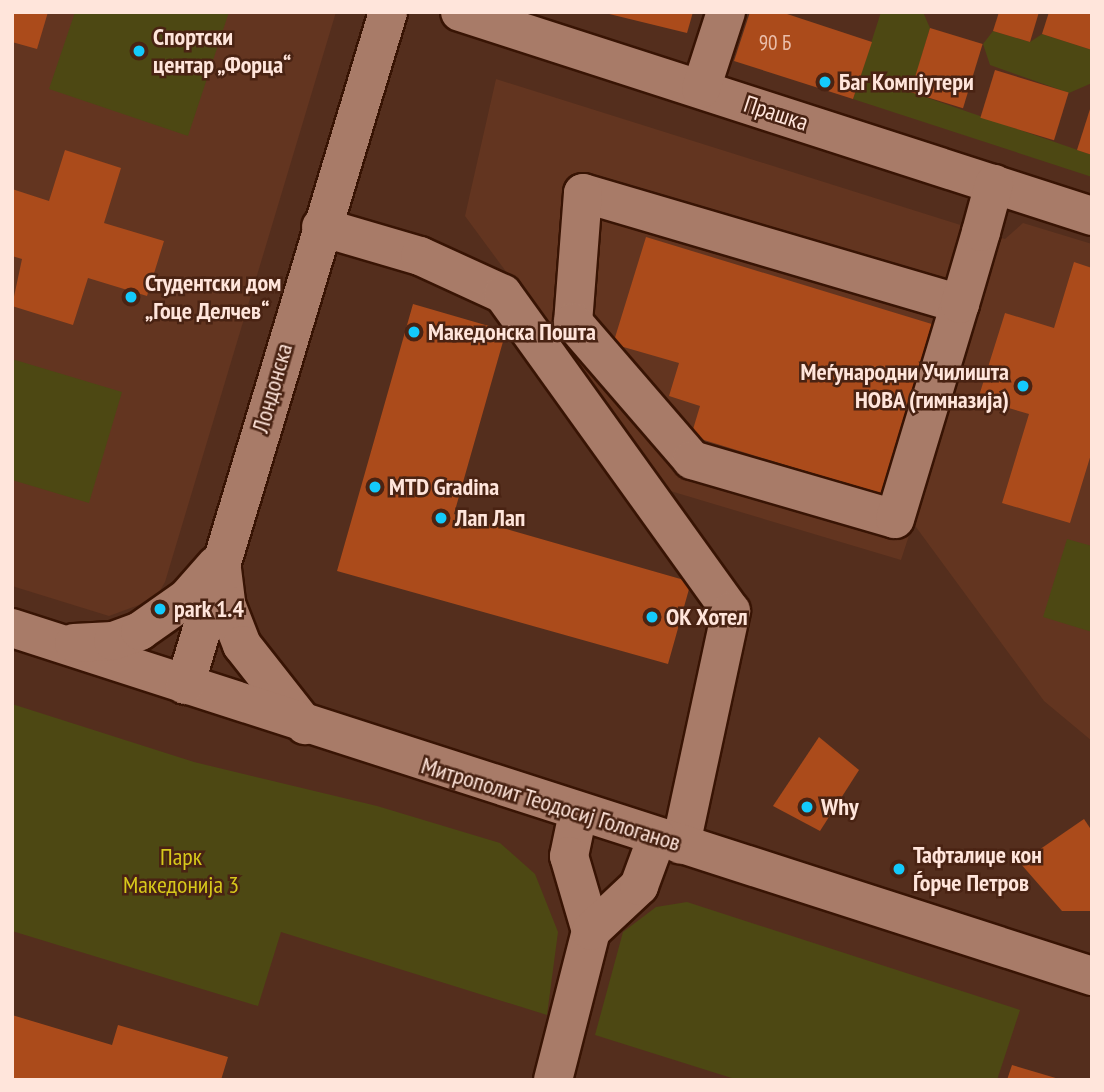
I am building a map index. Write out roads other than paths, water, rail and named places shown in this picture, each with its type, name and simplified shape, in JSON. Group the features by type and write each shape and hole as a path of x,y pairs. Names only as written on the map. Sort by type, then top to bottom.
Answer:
{"street":[{"name":"Лондонска","path":"185,685 388,12"},
{"name":"Прашка","path":"460,12 1092,216"},
{"path":"701,89 726,12"},
{"path":"960,304 583,193 573,322 692,460 895,519 960,304 993,184"},
{"path":"321,227 420,256 503,294 731,611 669,841 639,886 591,931"},
{"path":"54,641 89,644 140,631 187,598 223,555"},
{"path":"223,555 233,625 257,671 306,727"},
{"name":"Митрополит Теодосиј Гологанов","path":"12,628 306,727 1092,976"},
{"path":"554,1080 591,931 569,856 578,813"}],"place":[{"name":"Спортски центар „Форца“","path":"139,51"},
{"name":"Баг Компјутери","path":"825,82"},
{"name":"Студентски дом „Гоце Делчев“","path":"131,297"},
{"name":"Македонска Пошта","path":"414,332"},
{"name":"Меѓународни Училишта НОВА (гимназија)","path":"1023,386"},
{"name":"MTD Gradina","path":"375,487"},
{"name":"Лап Лап","path":"441,518"},
{"name":"park 1.4","path":"160,609"},
{"name":"ОК Хотел","path":"652,617"},
{"name":"Why","path":"807,807"},
{"name":"Тафталиџе кон Ѓорче Петров","path":"899,869"}],"park label":[{"name":"Парк Македонија 3","path":"181,871"}]}
